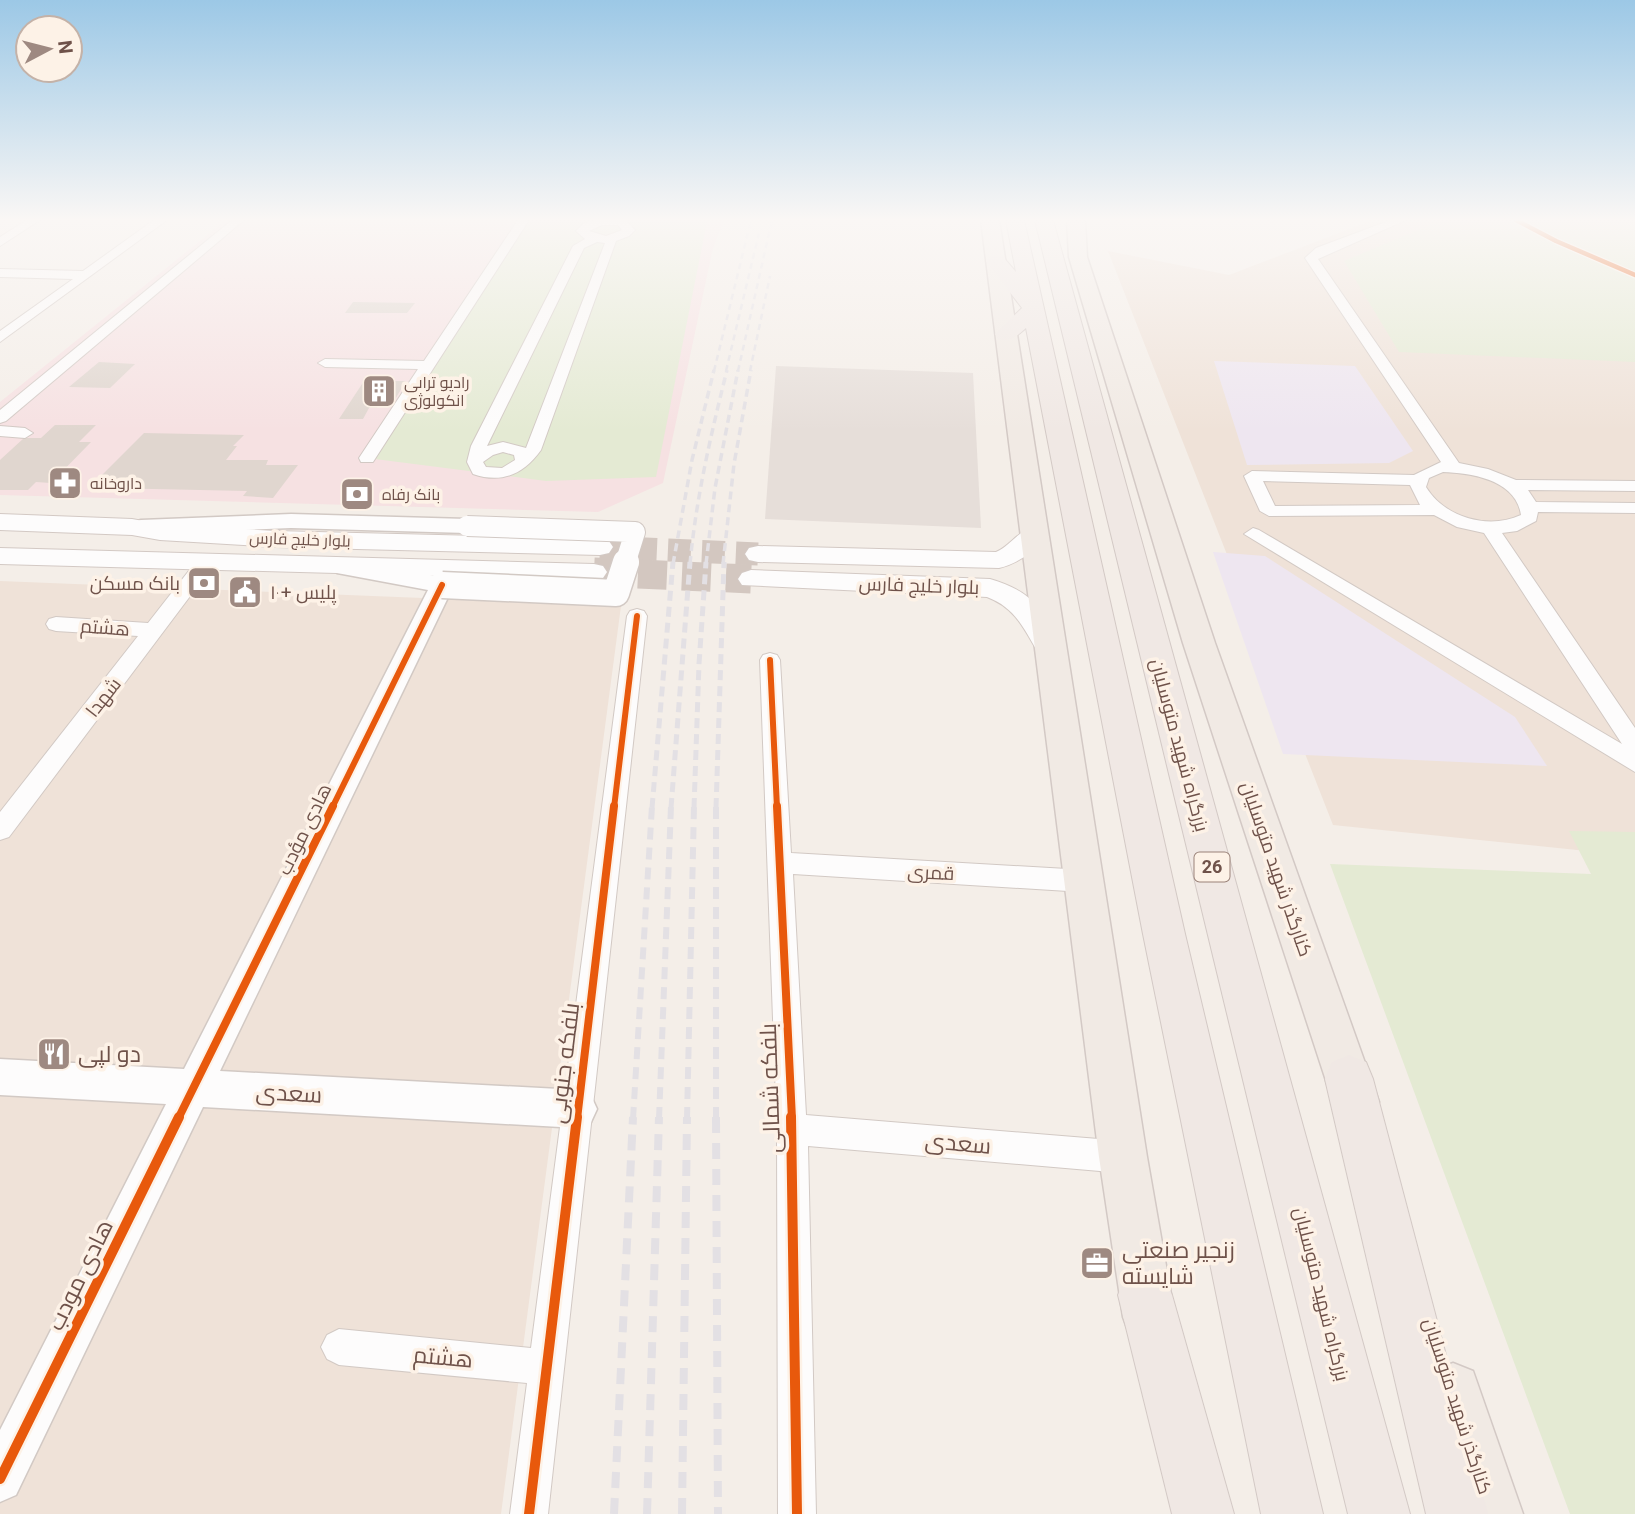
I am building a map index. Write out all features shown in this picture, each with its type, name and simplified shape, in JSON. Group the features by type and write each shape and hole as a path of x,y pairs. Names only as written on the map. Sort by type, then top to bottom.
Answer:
{"highway":[{"path":"1008,291 1020,322 1164,934 1292,1514"},
{"path":"1018,291 1020,322"},
{"name":"بزرگراه شهید متوسلیان","path":"1063,291 1379,1514"},
{"path":"1349,1079 1457,1514"},
{"path":"1145,1295 1203,1514"}],"main road":[{"path":"1008,291 1020,322 1033,535 1053,654 1123,1157 1182,1514"},
{"name":"کنارگذر شهید متوسلیان","path":"1093,291 1199,643 1349,1079 1493,1514"},
{"name":"بلوار خلیج فارس","path":"0,522 132,527 597,560 205,564 0,556"},
{"name":"بلوار خلیج فارس","path":"1033,535 1015,553 999,561 754,566 990,588 1011,594 1029,608 1053,654"}],"street":[{"path":"0,338 65,291"},
{"path":"0,418 152,291"},
{"path":"367,458 476,291"},
{"path":"557,291 479,446 476,466 479,470 492,474 509,472 521,464 533,450 593,291"},
{"path":"1333,291 1453,467"},
{"path":"324,363 428,365"},
{"path":"0,431 25,433"},
{"path":"477,458 489,450 510,448 521,452 521,464"},
{"path":"1417,480 1417,489 1423,500 1452,519 1490,528 1508,528 1522,524 1530,517 1531,507 1527,500 1511,485 1483,472 1453,467 1429,470 1417,480 1252,476 1269,511 1436,510"},
{"path":"1511,485 1635,486"},
{"path":"1531,507 1635,508"},
{"path":"132,527 291,521 635,532 616,593 442,585 315,563"},
{"path":"1490,528 1635,746"},
{"path":"1253,534 1635,763"},
{"name":"شهدا","path":"0,830 205,564"},
{"name":"هادی مؤدب","path":"194,1088 442,585"},
{"name":"بلفکه جنوبی","path":"529,1514 637,616"},
{"name":"هشتم","path":"56,624 154,630"},
{"name":"بلفکه شمالی","path":"770,660 792,1129 797,1514"},
{"name":"قمری","path":"779,863 1084,881"},
{"name":"سعدی","path":"0,1077 578,1109"},
{"name":"هادی مودب","path":"0,1479 194,1088"},
{"name":"سعدی","path":"792,1129 1123,1157"},
{"name":"هشتم","path":"339,1347 546,1367"}],"shaded area":[{"path":"138,291 704,291 663,483 598,512 0,495 0,402"},
{"path":"1124,291 1635,291 1635,856 1333,825"},
{"path":"1214,361 1355,366 1413,451 1389,463 1247,465"},
{"path":"776,366 973,373 981,528 765,519"},
{"path":"1213,552 1265,556 1515,717 1547,766 1283,754"},
{"path":"0,581 621,606 501,1514 0,1514"}],"green space":[{"path":"477,291 693,291 656,477 546,481 367,458"},
{"path":"1362,291 1635,291 1635,362 1399,352"},
{"path":"1569,831 1635,832 1635,1514 1570,1514 1330,864 1591,874"}],"building":[{"path":"353,302 415,303 407,313 345,313"},
{"path":"99,362 135,364 110,388 69,387"},
{"name":"رادیو تراپی انکولوژی","path":"364,381 406,381 394,401 381,401 377,408 369,408 363,419 339,419"},
{"path":"55,425 96,425 79,442 91,442 51,483 36,482 28,490 0,490 0,460 24,438 41,438"},
{"path":"144,433 244,435 233,446 237,446 226,460 268,460 266,465 298,465 273,498 243,496 247,491 105,488 98,479"}],"tunnel":[{"path":"600,547 758,554"},
{"path":"594,572 751,579"}],"railway":[{"path":"714,371 734,291"},
{"path":"726,371 745,291"},
{"path":"738,371 756,291"},
{"path":"750,371 767,291"},
{"path":"673,564 692,460 714,370"},
{"path":"690,564 700,490 727,370"},
{"path":"706,564 715,488 738,370"},
{"path":"723,564 734,464 751,370"},
{"path":"652,808 673,562"},
{"path":"671,808 690,562"},
{"path":"694,808 706,562"},
{"path":"716,808 724,562"},
{"path":"633,1119 652,806"},
{"path":"659,1119 671,806"},
{"path":"687,1119 694,806"},
{"path":"716,808 716,1117"},
{"path":"614,1514 633,1117"},
{"path":"647,1514 659,1117"},
{"path":"682,1514 687,1117"},
{"path":"716,1117 718,1514"}],"cycle path":[{"path":"0,1479 442,585"},
{"path":"529,1514 637,616"},
{"path":"770,660 792,1129 797,1514"}],"place":[{"name":"رادیو تراپی انکولوژی","path":"379,391"},
{"name":"داروخانه","path":"65,483"},
{"name":"بانک رفاه","path":"357,494"},
{"name":"بانک مسکن","path":"204,583"},
{"name":"پلیس +۱۰","path":"245,592"},
{"name":"دو لپی","path":"54,1054"},
{"name":"زنجیر صنعتی شایسته","path":"1097,1263"}]}
